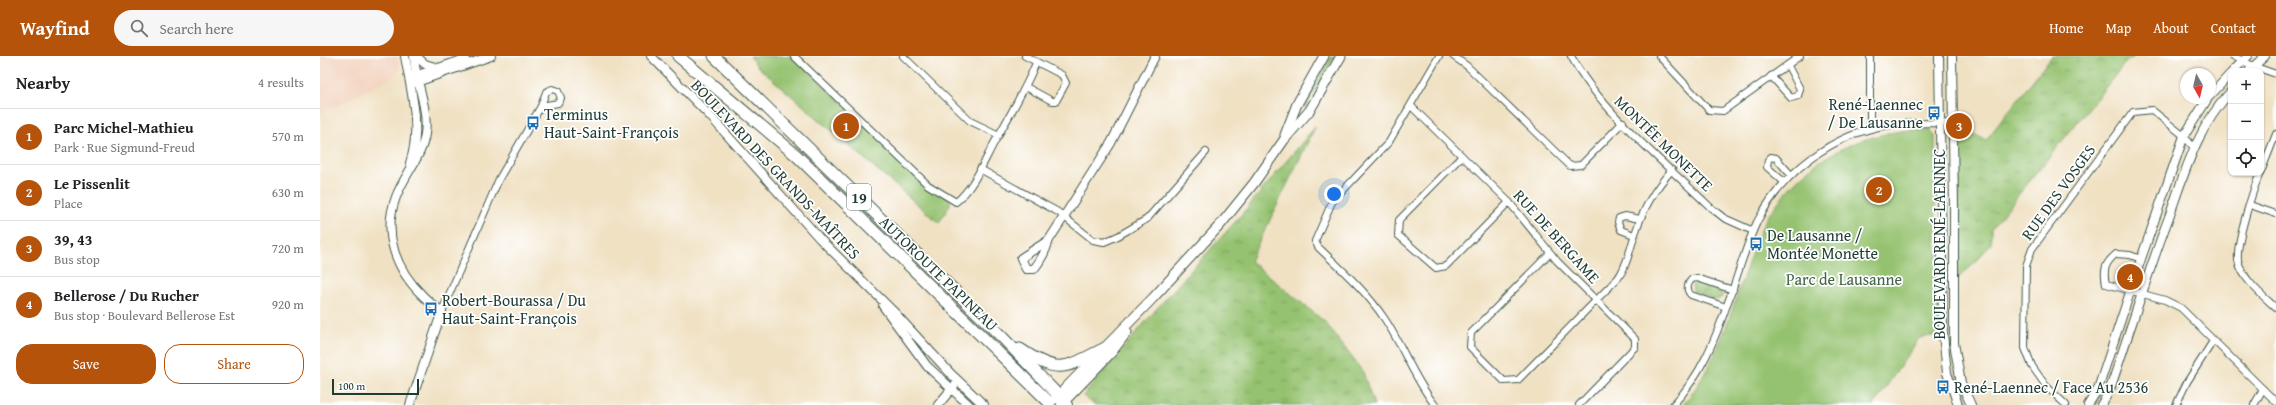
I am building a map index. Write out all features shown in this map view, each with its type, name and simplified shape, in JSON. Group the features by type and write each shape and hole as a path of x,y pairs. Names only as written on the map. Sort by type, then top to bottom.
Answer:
{"highway":[{"name":"AUTOROUTE PAPINEAU","path":"678,56 796,156 1058,403"},
{"name":"AUTOROUTE PAPINEAU","path":"714,56 1003,338 1058,403"},
{"path":"1003,338 1039,362 1056,367 1072,365 1105,348"}],"main road":[{"path":"1284,140 1297,104 1324,56"},
{"path":"1058,403 1105,348 1221,224 1254,183 1284,140 1310,110 1341,56"},
{"path":"1058,403 1111,353 1153,298"}],"street":[{"path":"405,56 426,118 426,134 419,154 406,177 392,211 390,232 393,248 399,264 408,280 434,306 442,311"},
{"path":"413,80 415,56"},
{"path":"415,56 425,64 439,68"},
{"path":"413,80 439,68 474,56"},
{"path":"413,80 491,56"},
{"name":"BOULEVARD DES GRANDS-MAÎTRES","path":"649,56 710,117 816,234 870,289 894,311 959,381 984,405"},
{"path":"794,56 928,185 956,202 964,196 980,169 1026,88 1036,63"},
{"path":"903,56 970,120 999,135"},
{"path":"1025,56 1066,79 1061,97 1056,101 1052,101 1026,88"},
{"path":"1049,240 1111,143 1155,56"},
{"path":"1435,405 1417,379 1398,340 1379,311 1365,294 1318,247 1315,241 1332,202 1390,142 1439,56"},
{"path":"1453,56 1467,66 1570,166 1581,165 1623,122"},
{"name":"MONTÉE MONETTE","path":"1572,56 1590,86 1623,122 1672,170 1717,213 1753,231"},
{"path":"1659,56 1709,110 1715,112 1723,111 1800,56"},
{"path":"1870,56 1870,129"},
{"path":"1939,56 1951,56"},
{"name":"BOULEVARD RENÉ-LAENNEC","path":"1939,56 1942,334 1947,373 1958,405"},
{"name":"BOULEVARD RENÉ-LAENNEC","path":"1951,56 1954,208 1954,343 1961,383 1971,405"},
{"path":"2233,56 2245,58"},
{"path":"2252,68 2265,56"},
{"path":"2245,58 2250,68"},
{"path":"2236,68 2245,58"},
{"path":"1772,76 1791,98 1798,96 1800,89 1788,66"},
{"path":"2264,72 2276,74"},
{"path":"2216,89 2228,76"},
{"path":"2101,405 2109,392 2142,294 2198,138 2216,108 2228,94"},
{"path":"2088,405 2098,389 2140,259 2184,136 2205,104"},
{"path":"410,405 442,311 499,179 541,106"},
{"name":"RUE DE BERGAME","path":"1411,106 1509,202 1550,253 1633,336 1636,344 1633,350 1579,405"},
{"name":"RUE DES VOSGES","path":"2066,405 2046,386 2032,366 2025,348 2026,266 2032,249 2133,112 2152,110 2184,136 2194,148"},
{"path":"1673,405 1691,384 1705,361 1733,290 1753,231 1767,206 1784,182 1822,150 1847,137 1870,129 1900,124 1952,124"},
{"path":"2264,164 2276,134"},
{"path":"980,169 1064,217 1093,240 1104,242 1118,236 1146,219 1206,152"},
{"path":"1462,156 1399,220 1398,235 1436,268 1446,266 1509,202"},
{"path":"1784,182 1767,167 1768,160 1771,157 1776,158 1791,175"},
{"path":"1550,253 1471,333 1470,347 1504,381 1518,380 1622,273 1640,219 1654,191 1672,170"},
{"path":"2260,176 2240,241 2238,259 2242,270 2258,291 2276,308"},
{"path":"2250,205 2276,214"},
{"path":"1634,235 1619,228 1619,218 1625,216 1640,219"},
{"path":"2140,259 2130,255 2116,254 2107,262 2104,273 2106,284 2165,300 2181,308 2276,402"},
{"path":"1726,307 1692,295 1688,292 1688,286 1692,279 1697,278 1733,290"},
{"name":"BOULEVARD DES GRANDS-MAÎTRES","path":"870,289 927,366 969,405"},
{"path":"2176,405 2187,382 2213,341"},
{"path":"938,405 959,381"},
{"path":"2254,405 2263,389"}],"shaded area":[{"path":"320,56 397,56 400,69 391,78 320,114"}],"green space":[{"path":"750,56 790,56 801,64 928,185 950,199 950,205 939,223 757,66"},
{"path":"1331,56 1335,56 1306,107 1303,108"},
{"path":"2052,56 2135,56 2126,62 1991,229 1991,243 1975,263 1958,278 1959,127 1986,140"},
{"path":"1315,127 1250,261 1325,322 1363,372 1374,405 1095,405 1083,396 1159,306 1237,220"},
{"name":"Parc de Lausanne","path":"1911,130 1929,130 1935,136 1936,238 1943,334 1919,338 1874,405 1683,405 1711,362 1730,316 1755,244 1765,221 1779,201 1806,172 1838,151 1873,137"},
{"path":"1698,282 1721,290 1722,297 1716,300 1694,292 1692,285"}],"place":[{"name":"René-Laennec / De Lausanne","path":"1934,113"},
{"name":"Terminus Haut-Saint-François","path":"533,123"},
{"name":"Parc Michel-Mathieu","path":"846,126"},
{"name":"39, 43","path":"1959,126"},
{"name":"Le Pissenlit","path":"1879,190"},
{"name":"De Lausanne / Montée Monette","path":"1756,244"},
{"name":"Bellerose / Du Rucher","path":"2130,277"},
{"name":"Robert-Bourassa / Du Haut-Saint-François","path":"431,309"},
{"name":"René-Laennec / Face Au 2536","path":"1943,387"}]}
